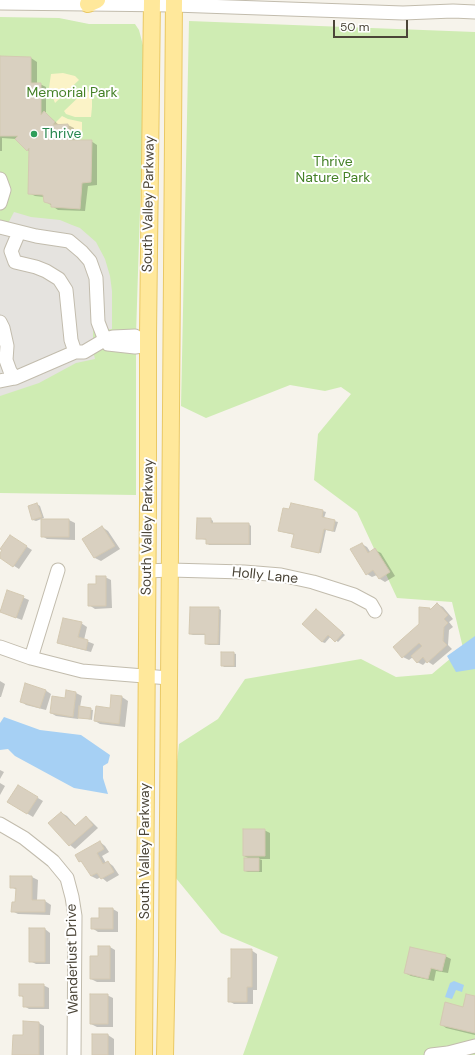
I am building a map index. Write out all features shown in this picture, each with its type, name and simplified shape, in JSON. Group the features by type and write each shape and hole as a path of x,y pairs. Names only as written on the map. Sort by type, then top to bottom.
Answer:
{"main road":[{"name":"South Valley Parkway","path":"144,1055 152,2"},
{"name":"South Valley Parkway","path":"165,1055 174,2"},
{"path":"149,345 172,344"}],"street":[{"path":"0,3 174,2 266,4 403,13 453,11 475,12"},
{"path":"0,179 4,190 0,203"},
{"path":"0,226 19,232 69,241 90,261 96,278 98,322 103,336 108,344 135,347 149,345"},
{"path":"19,232 10,252 15,262 36,266 46,271 59,279 66,290 71,340 75,352"},
{"path":"0,322 7,346 6,360 10,371 15,378"},
{"path":"0,381 15,378 75,352 84,352 106,339"},
{"path":"31,658 58,570"},
{"name":"Holly Lane","path":"147,572 170,570 244,572 281,575 313,582 354,595 371,604 375,612"},
{"path":"0,647 31,658 82,671 169,678"},
{"name":"Wanderlust Drive","path":"0,824 24,838 53,861 67,878 75,916 74,1055"},
{"path":"431,1055 448,1053 475,1046"}],"green space":[{"name":"Memorial Park","path":"0,17 59,18 89,24 135,24 139,30 145,53 136,335 136,495 0,493"},
{"name":"Thrive Nature Park","path":"189,21 475,32 475,1055 243,1055 278,957 221,933 175,877 175,780 179,744 218,719 245,679 361,659 396,677 432,674 463,648 452,602 397,598 357,512 314,480 318,434 351,394 341,387 325,391 290,385 206,418 181,406"}],"sand":[{"path":"63,73 75,76 79,80 55,103 49,88 51,74"},
{"path":"87,89 92,98 91,117 75,117 66,114 64,111"},
{"path":"62,116 82,122 82,131 69,131 68,124 53,125"}],"shaded area":[{"path":"14,212 31,217 60,220 80,228 96,242 105,259 110,276 112,291 112,329 93,330 93,351 95,359 76,363 39,383 0,396 0,235 4,231"}],"water":[{"path":"475,636 475,669 456,672 447,656"},
{"path":"4,717 40,730 81,735 110,755 108,763 103,766 103,778 108,794 74,788 15,756 8,749 0,750 0,723"},
{"path":"454,981 464,985 462,992 456,990 452,999 445,997 450,983"}],"building":[{"name":"Thrive","path":"0,56 31,57 31,83 41,83 41,115 44,111 55,122 53,125 68,124 69,140 92,140 91,182 82,183 80,209 51,207 51,204 44,202 43,195 28,194 29,148 27,151 15,139 18,136 0,136"},
{"path":"37,503 42,517 32,520 28,506"},
{"path":"291,503 323,510 322,517 335,520 333,531 324,529 319,553 291,547 294,534 278,531 283,508 289,509"},
{"path":"197,518 211,518 211,523 249,523 249,544 206,544 206,539 196,539"},
{"path":"41,519 69,519 69,537 41,537"},
{"path":"102,526 115,546 94,558 82,539"},
{"path":"10,535 27,546 13,567 0,558 0,553 2,550 0,549"},
{"path":"362,543 368,553 375,548 390,572 379,579 373,570 366,575 350,549"},
{"path":"96,576 106,576 106,606 88,606 88,584 96,584"},
{"path":"7,590 24,596 16,618 0,612"},
{"path":"437,603 448,615 444,619 448,623 444,627 443,641 447,645 427,663 423,657 417,663 411,656 422,646 419,643 402,658 393,647 419,624 419,607 430,608 430,610"},
{"path":"190,607 219,607 218,644 205,644 205,634 189,634"},
{"path":"316,609 343,633 335,642 328,635 322,642 302,624"},
{"path":"63,618 82,622 78,637 88,640 86,650 57,643"},
{"path":"221,652 234,652 234,666 221,666"},
{"path":"25,683 46,690 40,708 20,702"},
{"path":"66,690 76,692 73,717 50,713 52,696 65,698"},
{"path":"111,695 122,696 119,724 94,721 96,706 110,708"},
{"path":"79,706 91,708 90,719 78,718"},
{"path":"18,785 38,797 27,814 7,802"},
{"path":"61,812 75,826 86,816 93,825 69,846 48,823"},
{"path":"243,829 265,829 265,856 243,856"},
{"path":"100,841 104,849 97,853 103,864 108,861 114,872 101,879 97,873 91,876 75,855"},
{"path":"244,858 259,858 259,871 244,871"},
{"path":"10,876 32,876 32,900 45,900 45,912 11,912 12,902 15,902 16,888 10,888"},
{"path":"99,908 113,908 113,929 91,929 91,918 99,918"},
{"path":"29,928 45,928 45,962 29,962"},
{"path":"98,946 110,946 110,979 90,979 90,956 98,956"},
{"path":"410,947 446,955 442,971 431,968 428,979 404,973"},
{"path":"231,949 252,949 252,987 247,987 247,1002 228,1002 228,978 231,978"},
{"path":"19,984 44,984 44,1007 23,1007 23,996 19,996"},
{"path":"90,994 108,994 108,1024 90,1024"},
{"path":"466,994 475,996 475,1033 440,1025 445,1002 463,1007"},
{"path":"23,1021 39,1022 39,1055 12,1055 13,1035 23,1035"},
{"path":"92,1034 108,1034 108,1055 92,1055"}],"place":[{"name":"Thrive","path":"34,134"}]}
